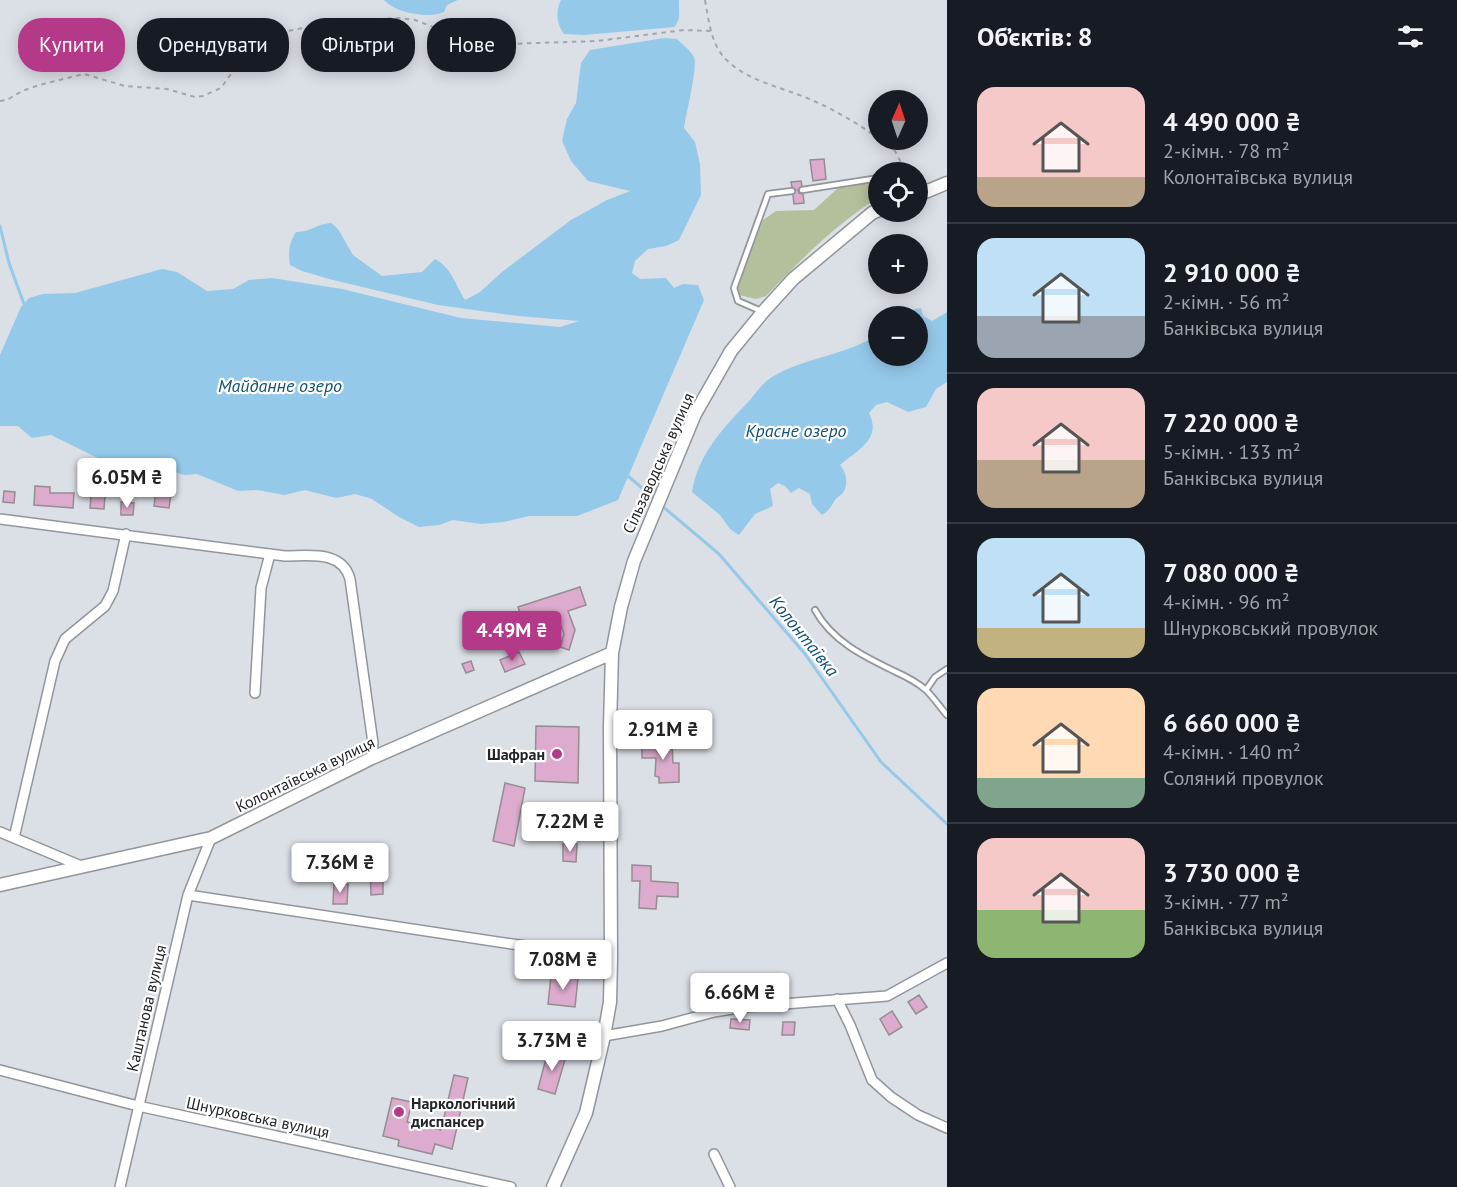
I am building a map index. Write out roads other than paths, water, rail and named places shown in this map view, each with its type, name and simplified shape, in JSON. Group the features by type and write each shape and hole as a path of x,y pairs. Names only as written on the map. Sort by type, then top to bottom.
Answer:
{"main road":[{"path":"930,190 947,183"},
{"name":"Сільзаводська вулиця","path":"553,1187 586,1113 610,1002 612,653 621,607 634,561 695,414 731,351 793,279 868,216"},
{"name":"Колонтаївська вулиця","path":"0,885 211,838 372,758 612,653"}],"street":[{"path":"0,519 270,554 327,556 339,562 347,569 373,743 372,758"},
{"path":"14,838 55,661 65,639 105,606 110,599 126,534"},
{"path":"255,693 261,588 270,554"},
{"path":"0,832 81,866"},
{"name":"Каштанова вулиця","path":"120,1187 188,896 211,838"},
{"path":"188,896 611,959"},
{"path":"604,1036 662,1026 714,1012 781,1003 887,996 947,963"},
{"path":"837,999 872,1080 891,1097 918,1115 947,1128"},
{"name":"Шнурковська вулиця","path":"0,1070 138,1106 511,1187"},
{"path":"714,1154 730,1187"}],"lane":[{"path":"802,190 868,180"},
{"path":"763,312 738,301 735,288 768,194 792,191"},
{"path":"814,610 827,628 854,651 906,677 926,690 947,715"},
{"path":"926,690 935,677 947,669"}],"water":[{"path":"384,0 458,0 447,5 444,12 421,15 396,8"},
{"path":"561,0 679,0 679,18 675,27 584,35 564,34 558,18"},
{"name":"Майданне озеро","path":"664,38 677,39 694,57 693,80 684,128 695,142 700,164 701,195 679,240 666,246 648,249 635,261 632,273 640,279 666,278 674,288 683,284 698,285 704,300 618,500 577,516 529,516 504,522 481,524 453,520 439,525 419,527 372,499 355,494 336,498 305,490 284,495 258,490 238,491 197,474 185,475 173,472 171,464 159,466 108,463 51,435 32,438 18,426 0,426 0,355 21,307 29,298 43,294 75,293 162,269 177,272 207,291 233,289 249,280 272,278 342,289 461,318 560,327 579,321 518,316 438,305 329,279 290,265 290,244 296,232 331,223 338,229 353,255 382,276 422,272 435,259 450,272 465,300 480,292 502,272 571,220 607,200 630,191 588,181 571,161 562,141 567,119 576,103 581,63 590,50"},
{"name":"Красне озеро","path":"947,312 947,382 936,389 926,407 908,412 887,402 876,405 869,413 872,422 870,437 861,449 840,465 846,478 845,489 822,515 812,504 810,494 799,488 791,493 785,486 778,483 770,489 773,506 755,514 739,535 730,529 720,515 692,492 700,465 714,442 769,379 785,370 867,341 868,366 928,366 928,319 932,321"}],"waterway":[{"path":"0,226 9,263 24,304"},
{"name":"Колонтаївка","path":"627,472 628,476 656,500"},
{"name":"Колонтаївка","path":"661,505 719,554 805,654 881,762 947,824"}],"place":[{"name":"Шафран","path":"557,754"},
{"name":"Наркологічний диспансер","path":"399,1112"}]}
